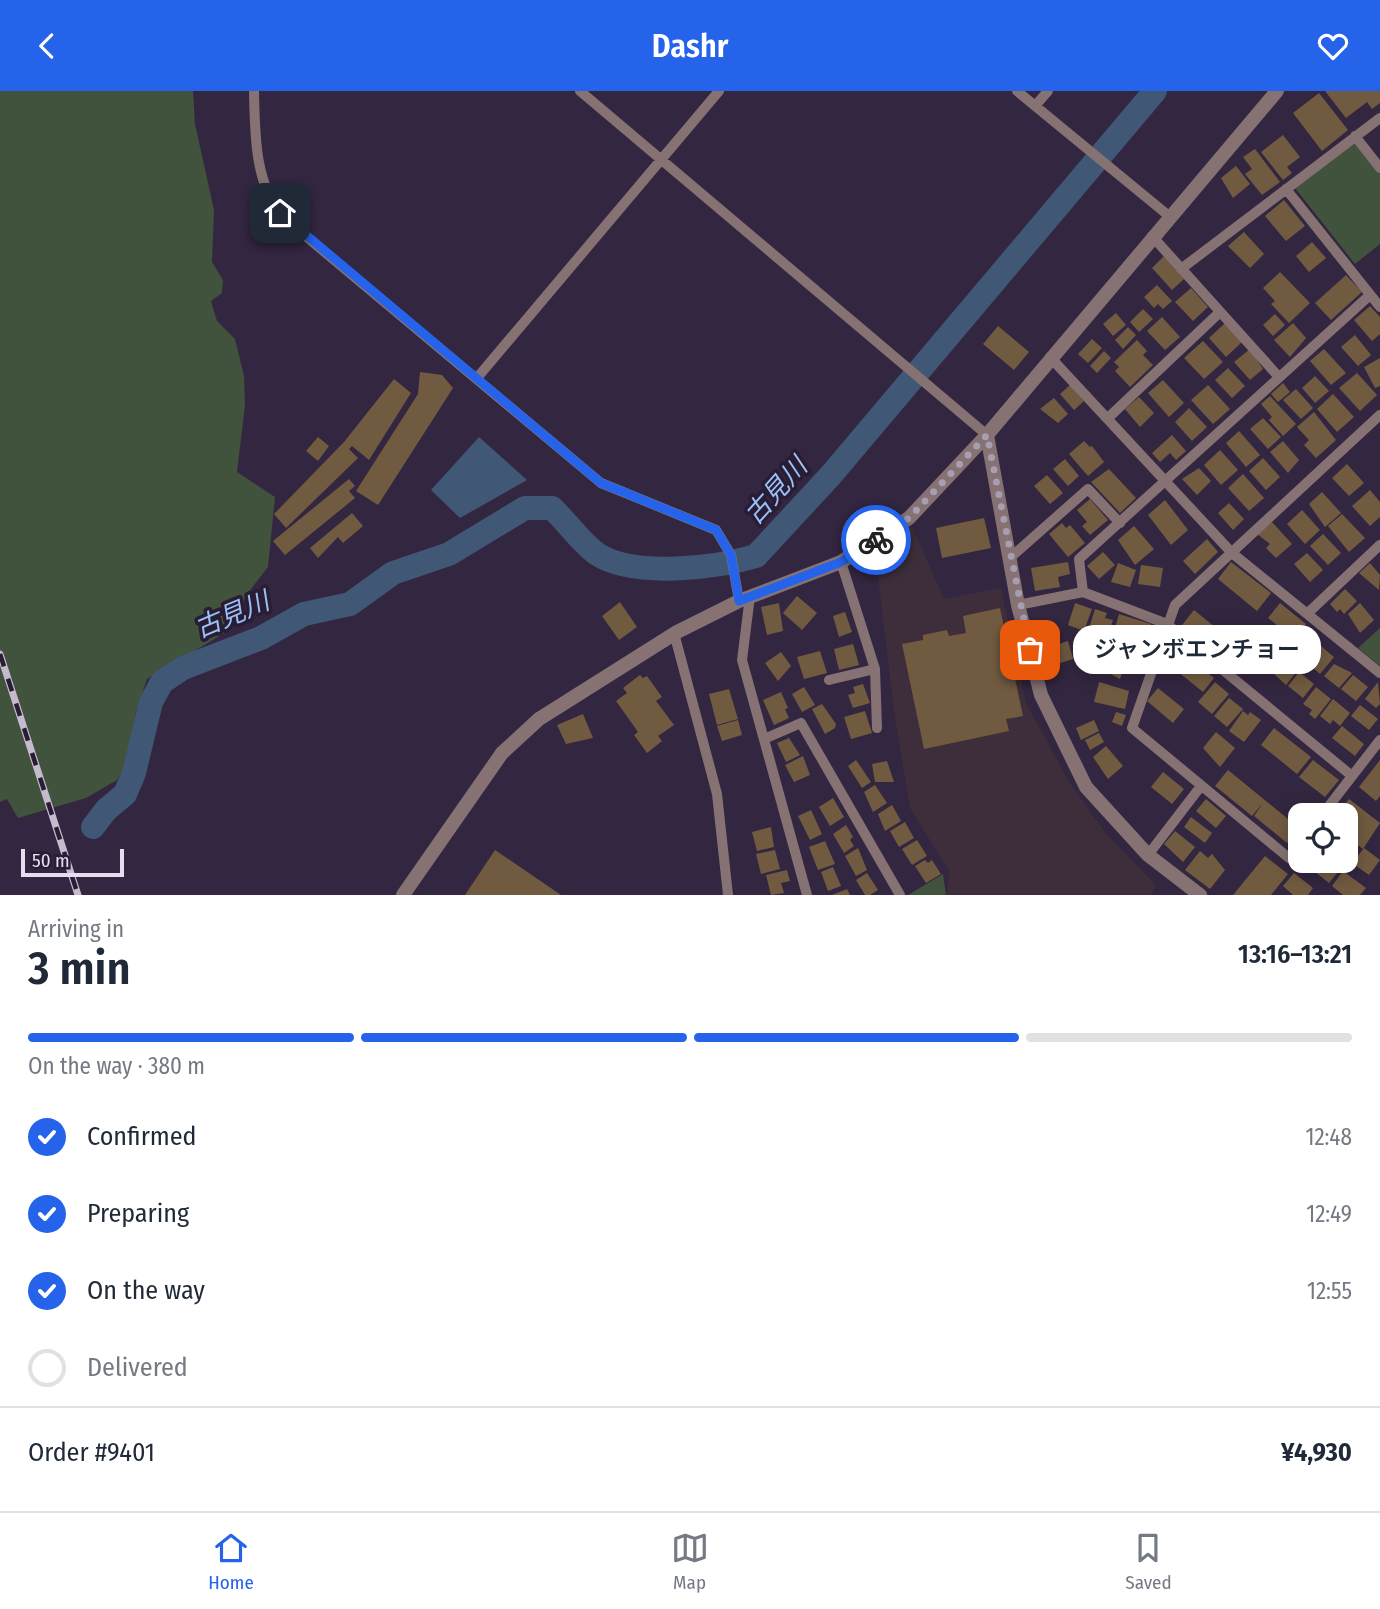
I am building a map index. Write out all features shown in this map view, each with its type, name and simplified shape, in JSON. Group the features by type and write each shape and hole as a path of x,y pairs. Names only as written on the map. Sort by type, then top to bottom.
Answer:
{"street":[{"path":"254,91 256,140 264,181 280,213 601,483 708,525 723,538 731,555 732,572 744,599 742,660 787,831 807,895"},
{"path":"580,91 987,435 1018,605 1041,695 1086,787 1148,855 1200,895"},
{"path":"477,378 719,91"},
{"path":"1017,91 1169,216"},
{"path":"1035,106 1048,91"},
{"path":"403,895 502,753 539,719 674,633 744,599 841,562 909,518 987,435 1152,236 1277,91"},
{"path":"1181,269 1380,118"},
{"path":"1355,136 1380,168"},
{"path":"1286,189 1380,307"},
{"path":"1152,236 1278,376"},
{"path":"1083,592 1079,559 1370,295"},
{"path":"1108,417 1220,312"},
{"path":"1051,357 1232,553 1309,612 1380,673"},
{"path":"1288,857 1132,728 1175,605 1380,415"},
{"path":"1010,558 1087,489 1120,523"},
{"path":"1309,612 1380,545"},
{"path":"841,562 875,669 877,729"},
{"path":"1018,605 1083,592 1167,624 1352,776"},
{"path":"674,633 717,794 728,895"},
{"path":"829,680 875,669"},
{"path":"764,739 801,723 900,895"},
{"path":"1331,803 1380,740"},
{"path":"1148,855 1201,786"}],"shaded area":[{"path":"911,524 944,599 1001,588 1026,703 1068,780 1106,834 1156,885 1151,895 947,895 949,871 910,808 894,711 875,550"}],"green space":[{"path":"0,91 193,91 195,124 214,210 212,262 223,280 222,293 211,301 217,321 235,339 244,376 245,405 237,472 275,497 268,567 247,594 223,634 147,679 136,712 128,762 117,780 86,798 18,818 7,799 0,802"},
{"path":"1354,141 1380,174 1380,244 1355,264 1295,188"},
{"path":"1380,628 1380,666 1358,648"},
{"path":"943,874 946,895 908,895"}],"water":[{"path":"479,437 527,480 460,518 431,490"}],"building":[{"path":"1325,91 1380,91 1380,103 1372,109 1367,102 1346,118"},
{"path":"1319,93 1348,130 1322,151 1293,113"},
{"path":"1283,135 1300,157 1287,167 1292,173 1283,180 1261,152"},
{"path":"1255,149 1280,182 1262,195 1245,174 1252,169 1243,157"},
{"path":"1236,166 1250,184 1233,198 1221,178"},
{"path":"1284,200 1305,226 1286,241 1265,216"},
{"path":"1244,232 1264,254 1250,268 1228,246"},
{"path":"1312,242 1326,258 1309,272 1296,256"},
{"path":"1164,256 1184,279 1172,290 1152,268"},
{"path":"1280,272 1310,303 1289,323 1271,304 1275,301 1263,288"},
{"path":"1346,275 1362,292 1331,320 1315,303"},
{"path":"1157,285 1172,301 1163,309 1158,304 1154,308 1144,297"},
{"path":"1191,288 1208,307 1193,321 1175,302"},
{"path":"1370,306 1380,317 1380,334 1372,341 1354,320"},
{"path":"1143,309 1153,319 1139,332 1130,322"},
{"path":"1116,313 1126,325 1113,336 1103,324"},
{"path":"1275,314 1285,325 1273,336 1263,325"},
{"path":"1162,317 1180,337 1165,350 1147,331"},
{"path":"1225,323 1242,342 1226,357 1209,338"},
{"path":"1293,323 1306,338 1290,357 1274,340"},
{"path":"998,326 1029,352 1014,370 983,344"},
{"path":"1128,327 1136,335 1123,349 1115,340"},
{"path":"1355,335 1371,355 1358,366 1341,347"},
{"path":"1092,339 1102,348 1088,363 1078,354"},
{"path":"1137,340 1147,351 1143,355 1153,365 1130,387 1115,371 1119,367 1114,362"},
{"path":"1203,341 1223,362 1204,379 1184,358"},
{"path":"1250,349 1263,369 1250,380 1234,362"},
{"path":"1324,349 1346,373 1331,385 1310,361"},
{"path":"1104,351 1111,358 1097,373 1090,366"},
{"path":"1380,358 1380,386 1375,388 1364,367"},
{"path":"1228,368 1245,386 1232,398 1215,380"},
{"path":"420,372 442,375 453,388 378,505 356,491 418,394"},
{"path":"1357,373 1377,395 1360,411 1339,388"},
{"path":"1315,376 1329,391 1315,403 1302,388"},
{"path":"394,379 411,393 369,460 352,446 349,449 358,458 286,528 274,514 344,442"},
{"path":"1163,380 1184,403 1169,417 1148,393"},
{"path":"1283,383 1290,392 1278,402 1271,394"},
{"path":"1070,385 1084,401 1074,410 1060,394"},
{"path":"1208,385 1230,409 1213,424 1191,400"},
{"path":"1296,389 1313,408 1301,419 1283,400"},
{"path":"1333,394 1354,417 1337,432 1317,409"},
{"path":"1270,396 1296,424 1283,436 1269,420 1272,417 1261,404"},
{"path":"1139,397 1154,413 1140,427 1125,409"},
{"path":"1054,398 1068,414 1058,423 1040,409"},
{"path":"1189,408 1207,427 1192,441 1175,422"},
{"path":"1314,412 1336,440 1316,458 1304,445 1309,440 1297,427"},
{"path":"1263,418 1281,437 1268,449 1250,429"},
{"path":"1239,431 1260,455 1246,467 1226,443"},
{"path":"1172,435 1186,451 1176,460 1170,453 1160,462 1152,453"},
{"path":"318,437 329,446 318,461 306,451"},
{"path":"1084,441 1092,446 1104,462 1088,476 1069,454"},
{"path":"1283,441 1299,460 1288,473 1270,452"},
{"path":"1220,450 1238,470 1221,485 1204,465"},
{"path":"1263,458 1280,477 1266,490 1249,471"},
{"path":"1065,459 1079,476 1068,486 1053,469"},
{"path":"1347,464 1364,483 1349,496 1332,478"},
{"path":"1199,468 1211,481 1197,495 1182,479"},
{"path":"1109,469 1136,498 1120,513 1091,482"},
{"path":"1243,474 1264,498 1249,511 1228,488"},
{"path":"1047,475 1063,493 1050,504 1034,486"},
{"path":"349,479 355,486 349,491 355,498 285,555 273,541"},
{"path":"1370,490 1380,502 1380,517 1370,526 1352,506"},
{"path":"1322,492 1341,513 1325,527 1309,504"},
{"path":"1090,499 1108,520 1090,535 1082,526 1087,522 1077,510"},
{"path":"1165,500 1188,530 1171,545 1148,515"},
{"path":"1229,503 1244,519 1233,530 1218,513"},
{"path":"1302,510 1320,530 1305,544 1287,524"},
{"path":"352,513 363,526 343,543 338,537 318,558 310,548"},
{"path":"1342,514 1365,538 1349,552 1328,526"},
{"path":"984,518 991,548 942,558 936,528"},
{"path":"1272,522 1292,544 1276,558 1266,548 1270,544 1257,534"},
{"path":"1062,523 1066,528 1070,525 1085,543 1068,557 1049,534"},
{"path":"1134,526 1154,549 1135,565 1118,540"},
{"path":"1323,534 1341,553 1328,565 1310,546"},
{"path":"1207,539 1218,552 1195,574 1183,561"},
{"path":"1103,552 1115,565 1099,579 1087,566"},
{"path":"1307,553 1323,570 1310,582 1294,564"},
{"path":"1068,562 1070,574 1058,577 1060,587 1035,591 1031,568"},
{"path":"1231,562 1271,593 1257,611 1218,579"},
{"path":"1118,563 1136,570 1130,587 1111,582"},
{"path":"1370,563 1380,575 1379,590 1359,573"},
{"path":"1141,565 1163,568 1160,587 1138,584"},
{"path":"1345,589 1357,601 1344,614 1340,609 1337,612 1330,604"},
{"path":"797,596 817,613 802,630 783,613"},
{"path":"620,602 637,627 619,640 602,616"},
{"path":"779,603 783,631 767,635 761,607"},
{"path":"1075,603 1092,609 1084,631 1068,625"},
{"path":"1280,603 1306,624 1294,639 1268,618"},
{"path":"1360,603 1374,620 1360,633 1348,614"},
{"path":"1000,608 1023,716 1006,719 1009,731 924,749 902,644 923,640 923,635 947,630 949,636 966,633 963,616"},
{"path":"1095,609 1107,613 1105,618 1113,620 1107,638 1088,632"},
{"path":"1194,610 1221,632 1208,647 1182,625"},
{"path":"845,612 852,632 839,637 833,616"},
{"path":"1119,614 1151,624 1145,645 1113,635"},
{"path":"1303,632 1317,644 1305,659 1291,648"},
{"path":"1225,636 1252,659 1240,673 1212,651"},
{"path":"1068,641 1073,659 1045,668 1040,650"},
{"path":"853,644 859,665 839,670 834,649"},
{"path":"1103,645 1128,654 1120,679 1096,666"},
{"path":"1321,646 1334,657 1320,674 1307,663"},
{"path":"1178,649 1214,678 1203,692 1167,663"},
{"path":"820,651 827,673 804,679 797,657"},
{"path":"781,652 791,666 778,681 765,663"},
{"path":"1282,657 1298,670 1286,685 1271,671"},
{"path":"1334,664 1352,673 1339,688 1324,676"},
{"path":"1299,672 1314,684 1303,698 1288,686"},
{"path":"640,675 643,678 647,676 662,697 656,701 674,725 658,736 662,741 647,753 634,735 638,732 616,701 627,693 623,688"},
{"path":"1353,675 1368,687 1356,701 1341,689"},
{"path":"1099,682 1129,691 1125,709 1094,702"},
{"path":"1215,682 1229,694 1212,714 1198,702"},
{"path":"1378,682 1380,704 1376,708 1365,699"},
{"path":"863,684 870,703 853,708 848,695 855,693 853,687"},
{"path":"804,687 815,705 802,712 792,694"},
{"path":"1316,687 1331,699 1315,719 1309,714 1312,710 1303,704"},
{"path":"1158,688 1184,709 1173,723 1147,701"},
{"path":"729,689 738,719 717,725 709,694"},
{"path":"781,692 789,718 774,725 763,700"},
{"path":"1229,698 1243,709 1227,727 1214,716"},
{"path":"1333,699 1350,713 1340,726 1333,720 1330,724 1320,716"},
{"path":"822,704 836,724 835,728 825,734 812,709"},
{"path":"1360,705 1378,719 1369,730 1351,716"},
{"path":"865,711 872,733 851,739 844,717"},
{"path":"1243,711 1248,715 1250,712 1261,720 1244,742 1229,731"},
{"path":"1116,712 1126,715 1122,726 1112,722"},
{"path":"583,714 593,738 566,744 557,725"},
{"path":"738,720 742,735 722,741 717,726"},
{"path":"1094,720 1099,731 1081,740 1076,728"},
{"path":"1342,726 1364,744 1355,756 1332,738"},
{"path":"1274,728 1311,757 1297,774 1261,745"},
{"path":"1216,732 1235,748 1220,767 1203,748"},
{"path":"1099,733 1104,742 1090,750 1085,740"},
{"path":"789,738 800,755 786,762 777,743"},
{"path":"1106,746 1123,766 1108,779 1093,757"},
{"path":"803,756 810,775 794,782 785,765"},
{"path":"856,760 871,782 862,788 848,766"},
{"path":"1313,760 1339,780 1325,797 1299,777"},
{"path":"1380,760 1380,796 1376,801 1359,787"},
{"path":"887,761 894,782 875,782 872,764"},
{"path":"1228,770 1288,819 1288,842 1254,816 1263,803 1252,816 1215,786"},
{"path":"1163,772 1184,789 1172,804 1151,787"},
{"path":"875,785 887,803 873,812 864,792"},
{"path":"833,798 844,817 830,826 819,807"},
{"path":"1206,799 1226,816 1216,828 1196,811"},
{"path":"892,805 901,821 885,831 878,814"},
{"path":"1358,806 1380,823 1363,849 1358,845"},
{"path":"811,810 822,834 810,840 798,816"},
{"path":"1191,817 1212,833 1205,843 1184,827"},
{"path":"905,822 914,838 899,847 890,831"},
{"path":"846,825 853,837 850,840 854,846 844,853 833,834"},
{"path":"771,827 774,847 757,851 752,832"},
{"path":"1175,831 1195,847 1183,862 1164,844"},
{"path":"917,840 927,856 912,865 902,849"},
{"path":"825,841 835,864 818,870 809,847"},
{"path":"858,848 867,870 856,876 845,856"},
{"path":"1364,848 1380,860 1369,875 1358,867 1358,856"},
{"path":"495,850 561,895 465,895"},
{"path":"775,850 780,869 761,874 756,854"},
{"path":"1200,851 1208,858 1212,854 1225,870 1210,889 1185,870"},
{"path":"1265,856 1288,874 1271,895 1233,895"},
{"path":"925,860 928,863 932,860 941,874 926,883 915,866"},
{"path":"833,867 841,886 828,891 821,872"},
{"path":"787,870 790,881 781,883 784,893 771,895 766,875"},
{"path":"867,873 878,890 870,895 865,895 856,880"},
{"path":"1294,873 1313,888 1308,895 1293,895 1283,886"},
{"path":"1316,873 1337,873 1329,883"},
{"path":"1342,873 1346,873 1366,888 1360,895 1343,895 1332,886"},
{"path":"847,889 850,895 832,895"}],"waterway":[{"name":"古見川","path":"93,827 106,810 125,794 134,773 151,702 162,682 183,668 261,638 304,614 350,604 393,573 449,554 525,508 552,508 597,554 632,566 675,569 756,556 831,475 1155,91"}],"railway":[{"path":"0,654 78,895"}],"way so far":[{"path":"876,540 909,518 987,435 1018,605 1030,650"}],"place":[{"name":"ジャンボエンチョー","path":"1030,650"}],"route":[{"path":"280,213 601,483 716,530 731,555 733,581 739,601 841,562 876,540"}]}
